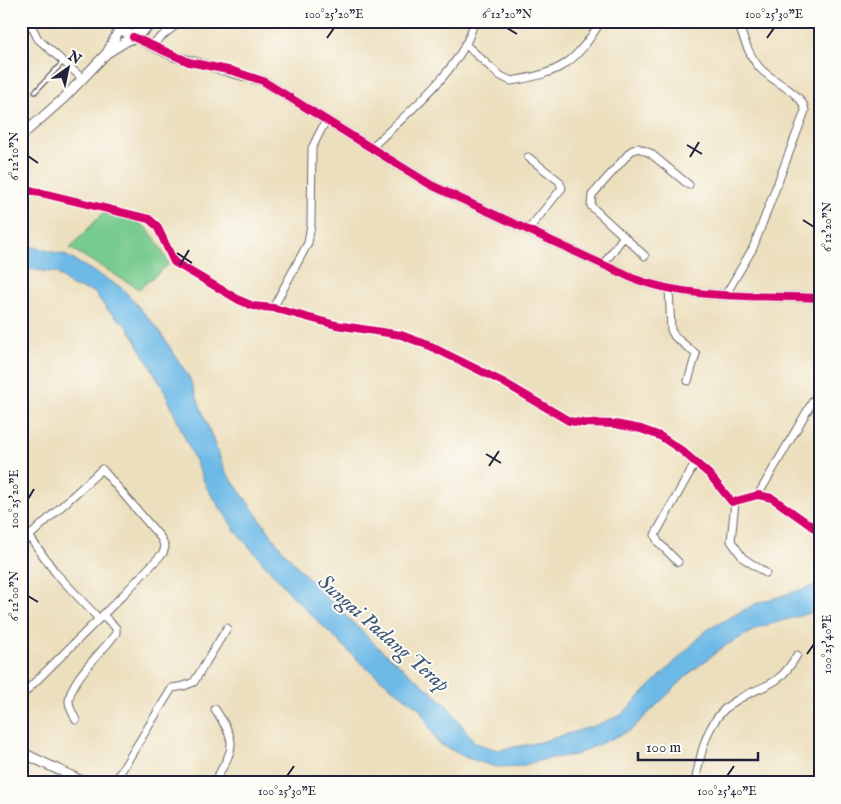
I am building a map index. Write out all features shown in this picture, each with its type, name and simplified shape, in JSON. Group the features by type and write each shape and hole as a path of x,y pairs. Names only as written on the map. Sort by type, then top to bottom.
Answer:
{"highway":[{"path":"133,37 152,21"}],"street":[{"path":"29,21 38,39 82,78"},
{"path":"151,45 182,21"},
{"path":"371,148 439,81 465,44 474,21"},
{"path":"465,44 499,75 511,81 569,63 581,50 601,21"},
{"path":"726,294 753,248 805,111 800,99 758,67 737,21"},
{"path":"107,53 119,24 133,37 189,62 255,78 431,185 638,281 669,288 726,294 820,298"},
{"path":"21,136 49,112 107,53 133,37"},
{"path":"274,308 308,243 311,224 312,148 326,120"},
{"path":"645,256 591,206 590,199 631,151 638,148 646,150 689,185"},
{"path":"528,157 559,181 562,188 528,230"},
{"path":"21,188 148,219 157,226 174,262 239,300 253,306 274,308 336,325 387,331 420,342 527,394 564,418 583,423 615,424 641,429 660,436 709,474 730,500 735,502 758,495 772,498 820,532"},
{"path":"603,265 624,236"},
{"path":"669,288 669,319 672,330 676,337 696,354 688,381"},
{"path":"758,495 820,388"},
{"path":"678,562 658,542 655,535 695,463"},
{"path":"21,544 98,471 105,470 161,538 164,547 163,552 101,617 23,691"},
{"path":"735,502 731,541 743,558 766,573"},
{"path":"29,536 50,566 101,617 116,628 116,633 88,667 70,695 69,704 76,720"},
{"path":"114,783 172,688 194,682 228,628"},
{"path":"695,783 706,738 718,716 735,700 779,680 797,655"},
{"path":"214,783 230,754 233,742 228,729 215,709"},
{"path":"22,756 86,783"}],"lane":[{"path":"36,92 63,62"}],"shaded area":[{"path":"21,767 55,783 21,783"}],"green space":[{"path":"103,213 129,219 145,227 156,240 169,264 139,289 70,248"}],"water":[{"name":"Sungai Padang Terap","path":"21,244 65,255 122,288 158,329 189,377 225,471 281,548 315,586 379,648 446,704 475,743 498,750 541,742 597,725 621,715 707,630 755,604 820,584 820,610 760,627 723,647 691,672 631,730 575,755 545,759 521,766 496,767 467,758 438,743 420,709 364,666 299,603 237,533 207,488 164,390 128,327 107,309 94,292 71,286 57,273 21,268"}],"cycle path":[{"path":"133,37 189,62 233,71 263,81 431,185 632,278 654,285 701,293 820,298"},
{"path":"21,188 149,219 157,226 174,262 239,300 253,306 273,308 336,325 401,335 430,346 503,382 569,421 615,424 641,429 660,436 681,450 709,474 732,502 758,495 772,498 820,532"}]}
